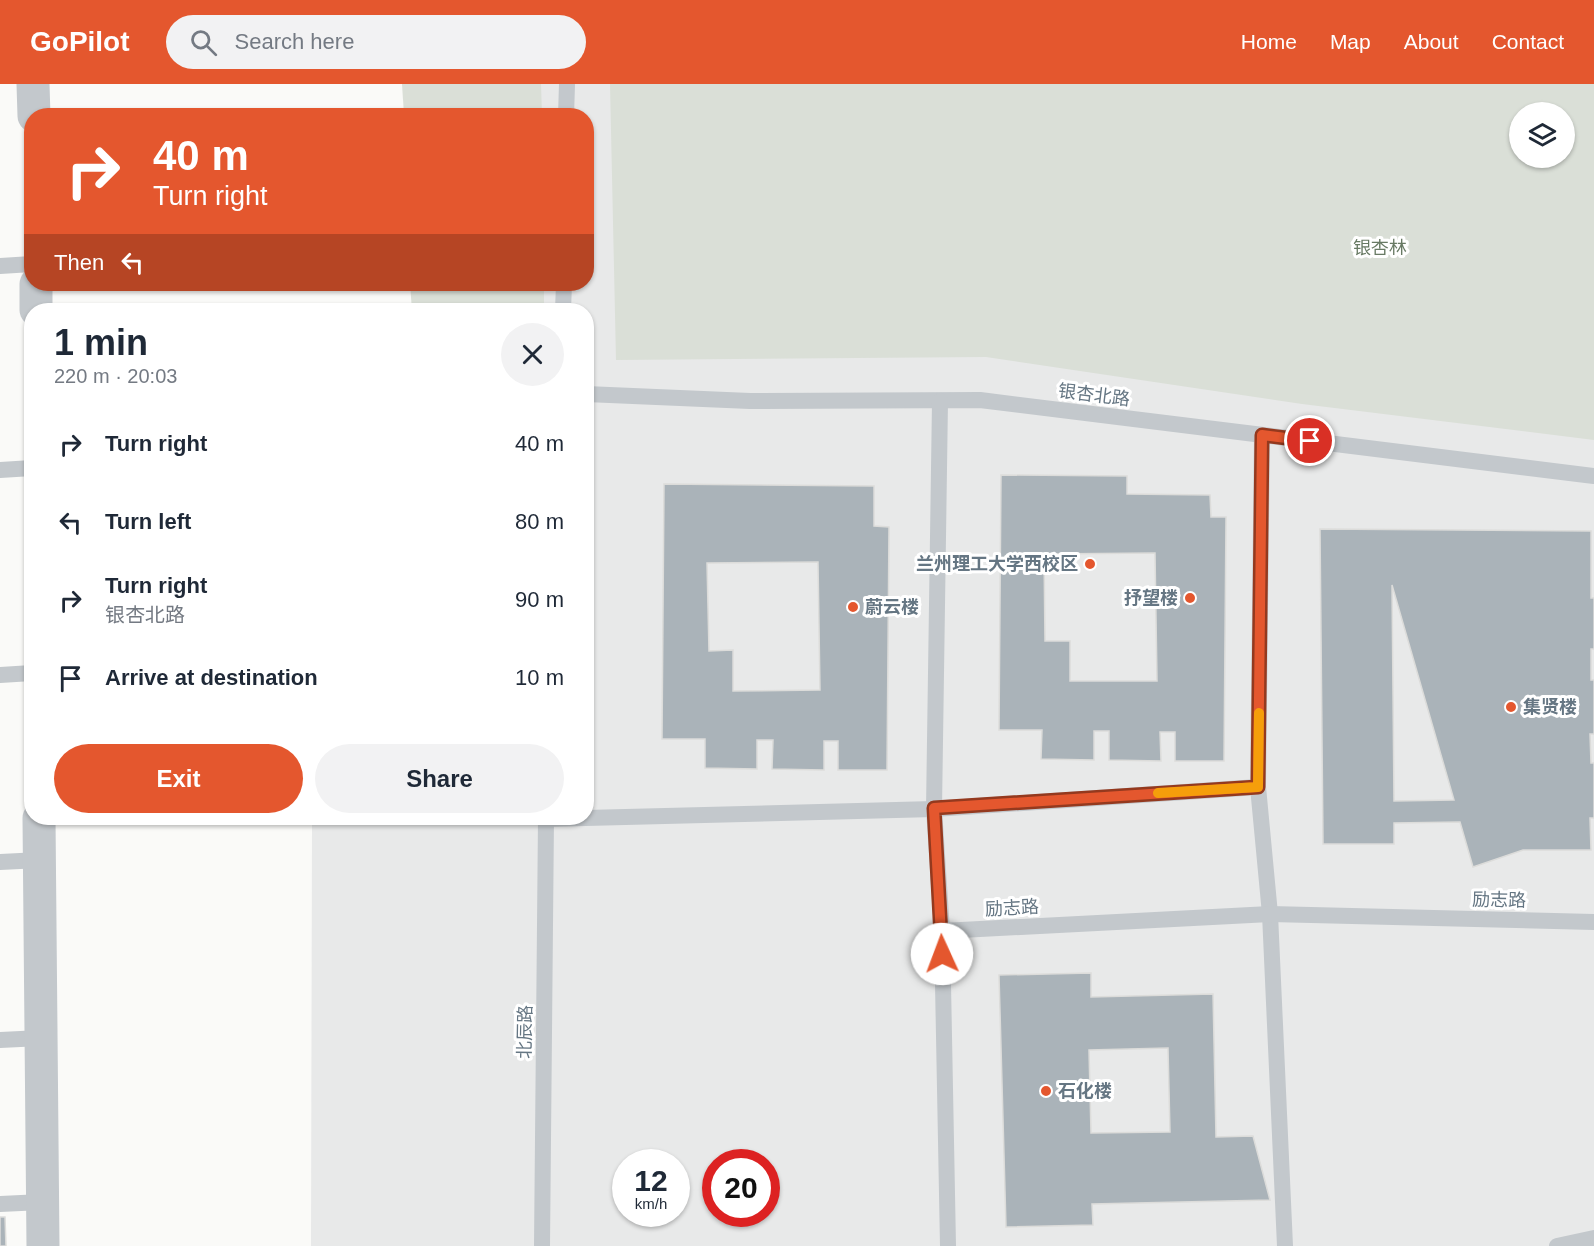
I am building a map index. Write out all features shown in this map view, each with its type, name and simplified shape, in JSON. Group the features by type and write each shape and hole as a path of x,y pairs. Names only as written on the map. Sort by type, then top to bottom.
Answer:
{"street":[{"path":"33,84 34,108"},
{"path":"39,825 43,1246"}],"lane":[{"path":"566,108 567,84"},
{"path":"0,266 24,264"},
{"name":"银杏北路","path":"594,394 750,401 980,400 1594,476"},
{"path":"940,400 934,808 942,931 948,1246"},
{"path":"1262,435 1258,787 1270,914 1285,1246"},
{"path":"0,470 24,468"},
{"path":"0,675 24,674"},
{"path":"594,817 934,808 1258,787"},
{"name":"北辰路","path":"542,1246 546,825"},
{"path":"0,862 40,860"},
{"name":"励志路","path":"942,931 1270,914 1594,922"},
{"path":"0,1040 41,1038"},
{"path":"0,1204 42,1202"},
{"path":"1557,1246 1594,1238"}],"shaded area":[{"name":"兰州理工大学西校区","path":"530,84 1594,84 1594,1246 311,1246 312,825 594,825 594,303 530,303 530,291 594,291 594,108 530,108"}],"green space":[{"path":"402,84 541,84 542,108 404,108"},
{"name":"银杏林","path":"610,84 1594,84 1594,440 1302,404 986,357 616,360"},
{"path":"411,291 544,291 544,303 411,303"}],"building":[{"name":"抒望楼","path":"1001,475 1127,476 1127,494 1210,495 1211,517 1226,517 1224,761 1175,761 1175,732 1160,732 1161,761 1109,760 1109,731 1094,731 1094,760 1041,759 1042,730 999,730","holes":["1155,553 1157,681 1070,681 1070,641 1045,641 1044,554"]},
{"name":"蔚云楼","path":"664,484 874,486 874,526 889,527 887,770 838,770 838,741 824,741 824,770 772,769 773,740 757,740 757,769 705,768 705,739 662,739","holes":["818,562 820,690 733,691 733,650 709,651 707,563"]},
{"name":"集贤楼","path":"1320,529 1591,531 1594,649 1591,649 1591,680 1594,680 1594,734 1590,734 1591,763 1594,763 1594,818 1590,818 1591,850 1523,850 1473,867 1460,822 1394,823 1394,844 1323,844","holes":["1392,585 1454,800 1394,801"]},
{"name":"石化楼","path":"1091,973 1091,997 1213,994 1216,1137 1253,1136 1270,1200 1092,1204 1093,1225 1006,1227 999,975","holes":["1168,1048 1170,1132 1091,1133 1089,1050"]},
{"path":"0,1217 5,1217 6,1246 0,1246"}],"slow traffic":[{"path":"1158,793 1258,787 1259,713"}],"place":[{"name":"兰州理工大学西校区","path":"1090,564"},
{"name":"抒望楼","path":"1190,598"},
{"name":"蔚云楼","path":"853,607"},
{"name":"集贤楼","path":"1511,707"},
{"name":"石化楼","path":"1046,1091"}],"route":[{"path":"942,954 934,808 1258,787 1262,435 1310,441"}]}
